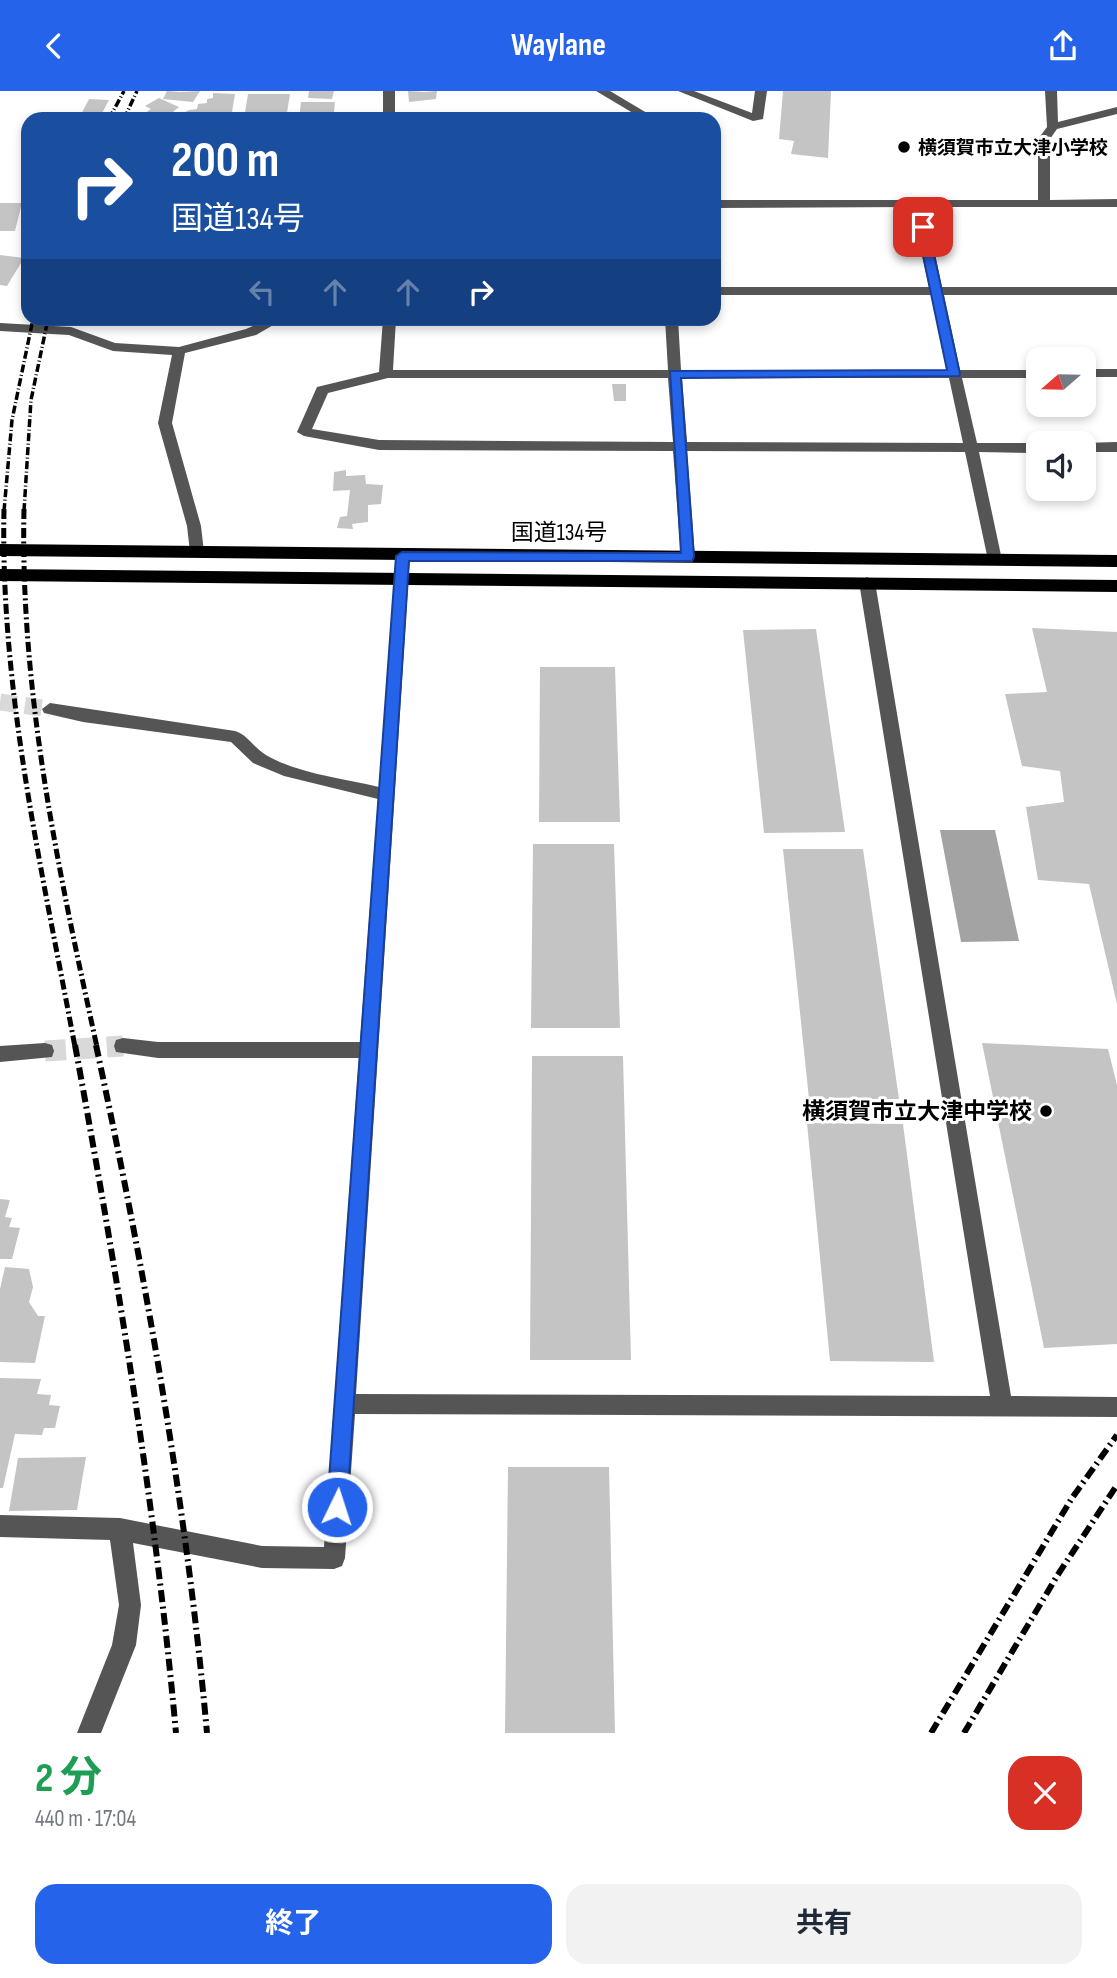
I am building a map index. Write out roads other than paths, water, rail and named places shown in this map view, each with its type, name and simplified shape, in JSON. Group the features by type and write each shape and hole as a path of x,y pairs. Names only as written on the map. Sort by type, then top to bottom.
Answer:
{"highway":[{"name":"国道134号","path":"0,550 1117,561"},
{"path":"0,575 1117,586"}],"street":[{"path":"389,91 389,112"},
{"path":"601,91 638,112"},
{"path":"684,91 757,119 761,91"},
{"path":"1044,204 1044,139 1052,127 1051,91"},
{"path":"1052,127 1117,110"},
{"path":"721,204 1117,203"},
{"path":"918,205 995,560"},
{"path":"721,291 1117,291"},
{"path":"0,327 31,326 71,331 113,347 179,351 251,332 264,326"},
{"path":"386,374 389,326"},
{"path":"672,326 688,557"},
{"path":"179,351 165,423 194,526 197,552"},
{"path":"1096,373 1117,373"},
{"path":"1026,374 386,374 372,381 339,383 322,390 304,432 379,445 1026,448"},
{"path":"1096,447 1117,447"},
{"path":"0,1526 120,1529 262,1557 334,1558 402,556"},
{"path":"867,582 1002,1407"},
{"path":"50,709 235,737 259,759 290,772 387,795"},
{"path":"123,1046 158,1050 369,1050"},
{"path":"0,1054 45,1051"},
{"path":"345,1404 1117,1407"},
{"path":"89,1733 124,1645 130,1605 120,1529"}],"tunnel":[{"path":"0,702 50,709"},
{"path":"45,1051 123,1046 107,1047"}],"railway":[{"path":"113,112 124,91"},
{"path":"127,112 137,91"},
{"path":"4,511 12,420 32,326"},
{"path":"24,511 31,400 47,326"},
{"path":"4,511 9,645 16,712 37,847 75,1047"},
{"path":"24,511 28,645 44,780 97,1047"},
{"path":"75,1045 106,1217 146,1474 176,1733"},
{"path":"96,1045 131,1216 176,1473 207,1733"},
{"path":"931,1733 1072,1498 1117,1435"},
{"path":"964,1733 1057,1576 1117,1485"}],"place":[{"name":"横須賀市立大津小学校","path":"904,147"},
{"name":"横須賀市立大津中学校","path":"1046,1111"}]}
